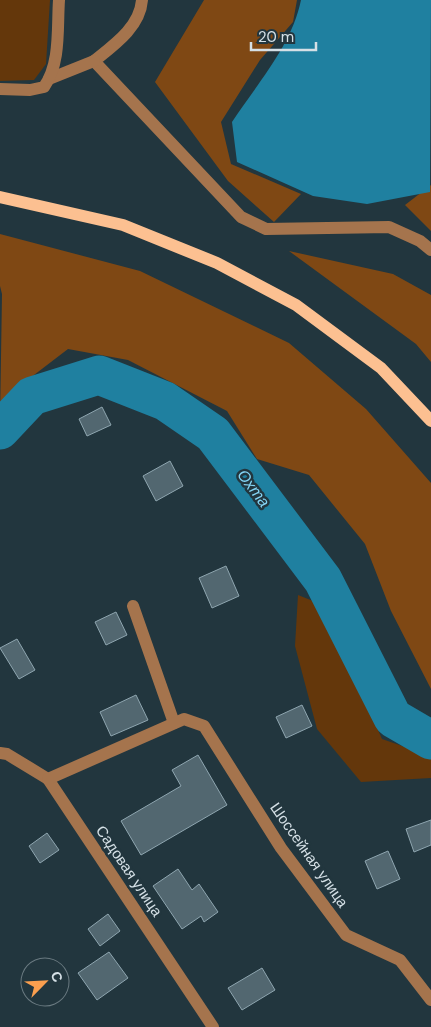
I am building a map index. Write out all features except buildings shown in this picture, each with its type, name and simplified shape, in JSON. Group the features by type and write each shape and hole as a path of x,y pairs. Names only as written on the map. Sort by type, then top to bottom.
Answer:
{"main road":[{"path":"0,197 123,225 217,263 296,305 381,368 431,421"}],"street":[{"path":"0,89 30,90 44,87 49,79 55,60 59,0"},
{"path":"49,79 94,61 137,20 142,0"},
{"path":"94,61 241,216 266,229 389,227 420,241 431,250"},
{"path":"48,779 174,723 133,606"},
{"name":"Шоссейная улица","path":"174,723 184,720 204,726 280,848 346,936 400,960 431,1000"},
{"name":"Садовая улица","path":"0,753 7,754 48,779 214,1027"}],"shaded area":[{"path":"0,0 50,0 46,64 34,80 0,81"},
{"path":"204,0 297,0 293,22 260,60 221,122 231,164 301,194 274,222 228,181 155,82"},
{"path":"431,185 431,231 405,205"},
{"path":"0,234 140,271 289,343 366,409 431,483 431,689 391,611 365,544 309,475 257,459 227,411 128,360 68,349 17,388 0,420 2,294 0,286"},
{"path":"289,251 393,274 431,295 431,362 416,344"},
{"path":"298,595 323,605 382,739 431,756 431,778 361,782 317,729 295,646"}],"water":[{"path":"301,0 431,0 430,192 367,204 313,196 237,162 232,122 282,48 290,33"}],"waterway":[{"name":"Охта","path":"0,430 32,396 99,375 165,401 213,434 323,580 393,718 431,740"}]}
